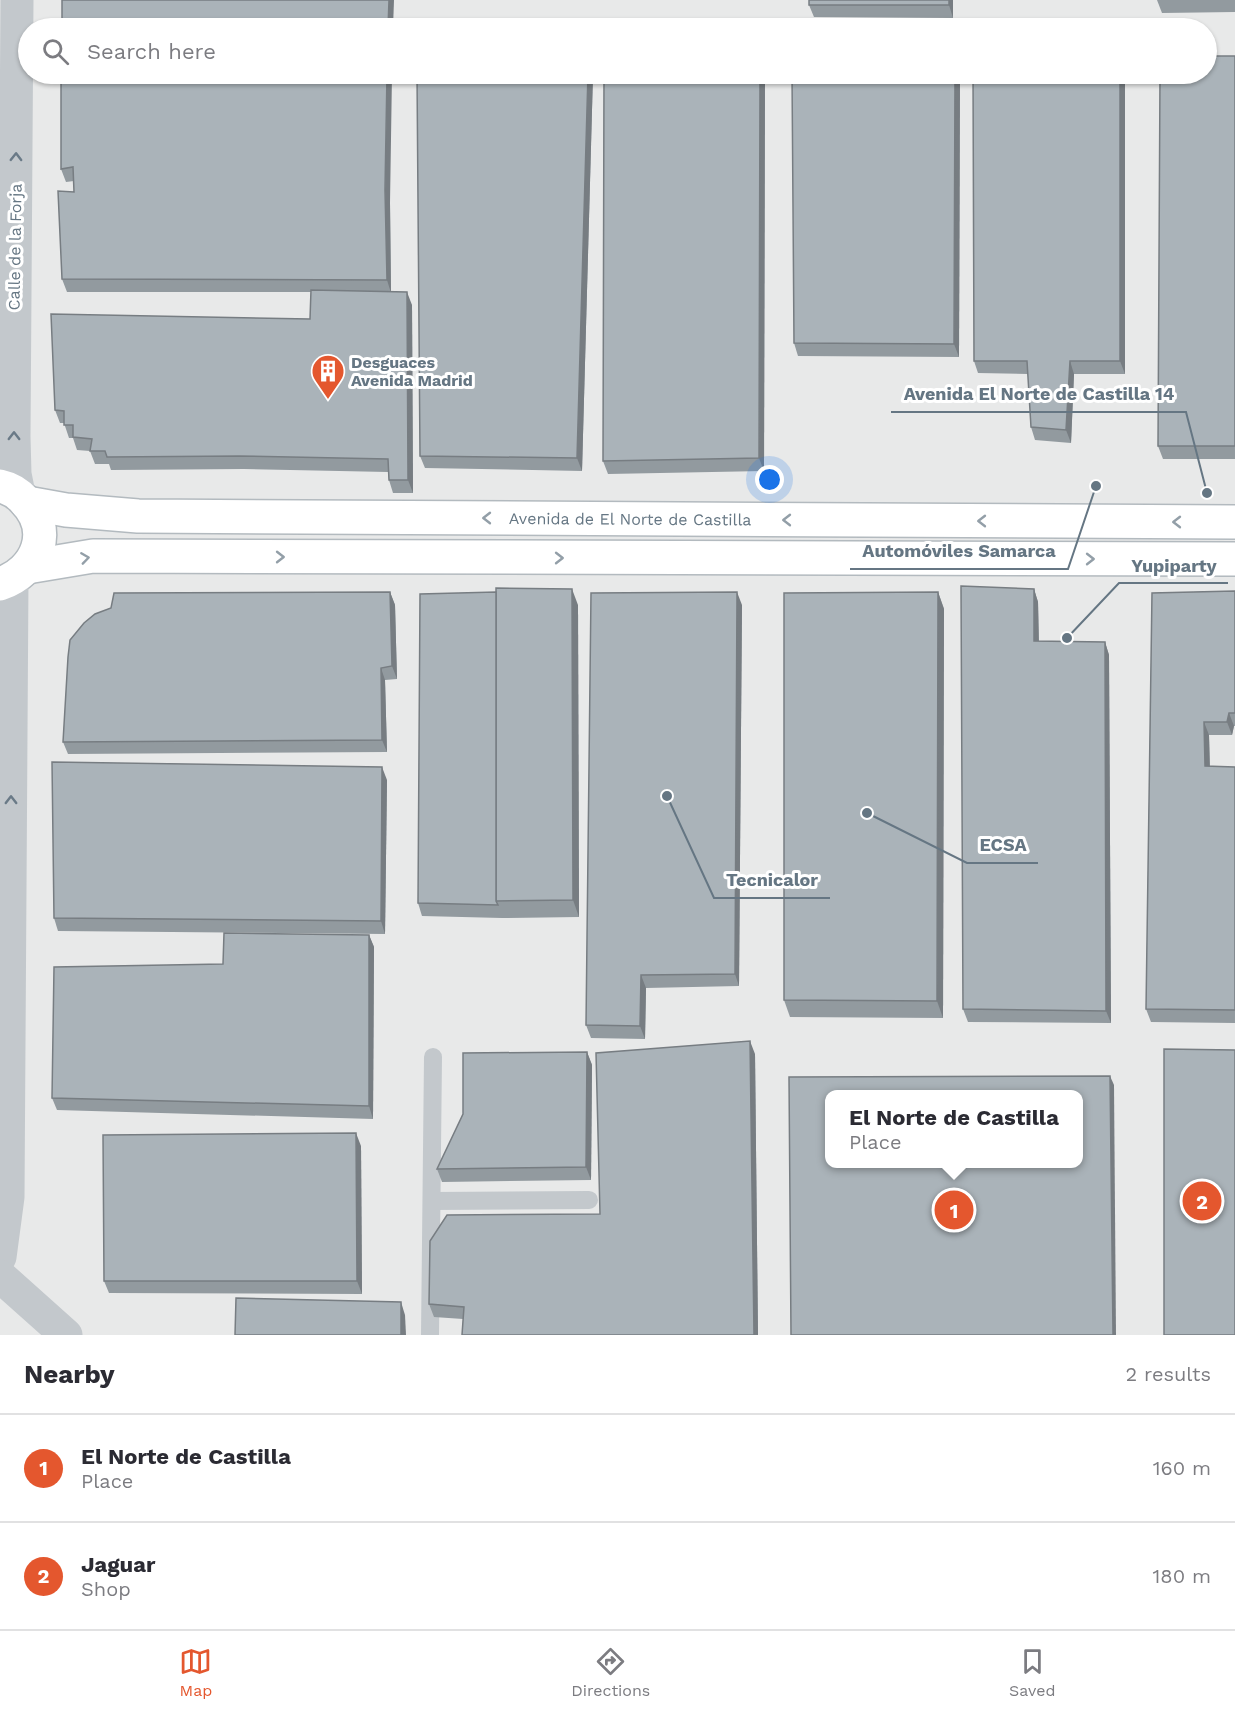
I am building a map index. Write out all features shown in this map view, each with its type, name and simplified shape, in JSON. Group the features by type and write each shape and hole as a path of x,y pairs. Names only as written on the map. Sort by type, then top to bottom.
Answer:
{"street":[{"name":"Calle de la Forja","path":"15,495 17,0"},
{"name":"Avenida de El Norte de Castilla","path":"15,495 66,510 138,516 1235,522"},
{"path":"0,1257 8,1197 13,577 35,556 39,539 38,522 31,507 15,495"},
{"path":"13,577 93,556 1235,559"},
{"path":"0,1276 66,1335"}],"lane":[{"path":"430,1335 433,1057"},
{"path":"432,1201 589,1200"}],"shaded area":[{"path":"0,0 1235,0 1235,1335 0,1335"}],"building":[{"path":"62,0 389,0 388,18 62,18"},
{"path":"809,0 949,0 949,5 809,5"},
{"path":"1217,56 1235,56 1235,446 1158,446 1160,84 1217,84"},
{"path":"61,84 387,84 385,190 387,280 62,279 58,191 74,192 73,167 61,169"},
{"path":"417,84 588,84 577,458 420,456"},
{"path":"604,84 760,84 759,458 603,461"},
{"path":"792,84 955,84 954,344 794,343"},
{"path":"973,84 1120,84 1120,361 1070,361 1066,430 1031,427 1027,361 974,361"},
{"path":"311,290 407,292 408,480 389,480 388,459 239,456 107,457 105,451 90,451 92,439 73,437 73,425 64,425 64,411 55,410 51,314 310,319"},
{"path":"961,586 1034,589 1034,641 1105,642 1106,1011 963,1009"},
{"path":"496,588 572,589 573,900 496,901"},
{"path":"1235,591 1235,713 1229,713 1227,722 1204,722 1205,766 1235,767 1235,1010 1146,1009 1152,593"},
{"path":"390,592 392,666 381,668 382,740 63,742 70,640 95,614 111,608 114,593"},
{"path":"496,592 496,901 498,905 418,903 420,594"},
{"path":"737,592 735,974 641,975 640,1026 586,1025 591,593"},
{"path":"938,592 937,1001 784,1000 784,593"},
{"path":"52,762 382,767 381,921 54,918"},
{"path":"224,933 369,935 369,1106 52,1098 54,967 223,964"},
{"path":"750,1041 754,1335 462,1335 464,1307 429,1304 430,1241 447,1215 600,1214 596,1053"},
{"path":"1164,1049 1235,1050 1235,1335 1164,1335"},
{"path":"587,1052 586,1167 437,1169 463,1114 463,1053"},
{"path":"1110,1076 1113,1335 791,1335 789,1077"},
{"path":"356,1133 357,1281 104,1281 103,1135"},
{"path":"236,1298 401,1302 401,1335 235,1335"}],"place":[{"name":"Desguaces Avenida Madrid","path":"328,400"},
{"name":"Automóviles Samarca","path":"1096,486"},
{"name":"Avenida El Norte de Castilla 14","path":"1207,493"},
{"name":"Yupiparty","path":"1067,638"},
{"name":"Tecnicalor","path":"667,796"},
{"name":"ECSA","path":"867,813"},
{"name":"Jaguar","path":"1202,1201"},
{"name":"El Norte de Castilla","path":"954,1210"}]}
